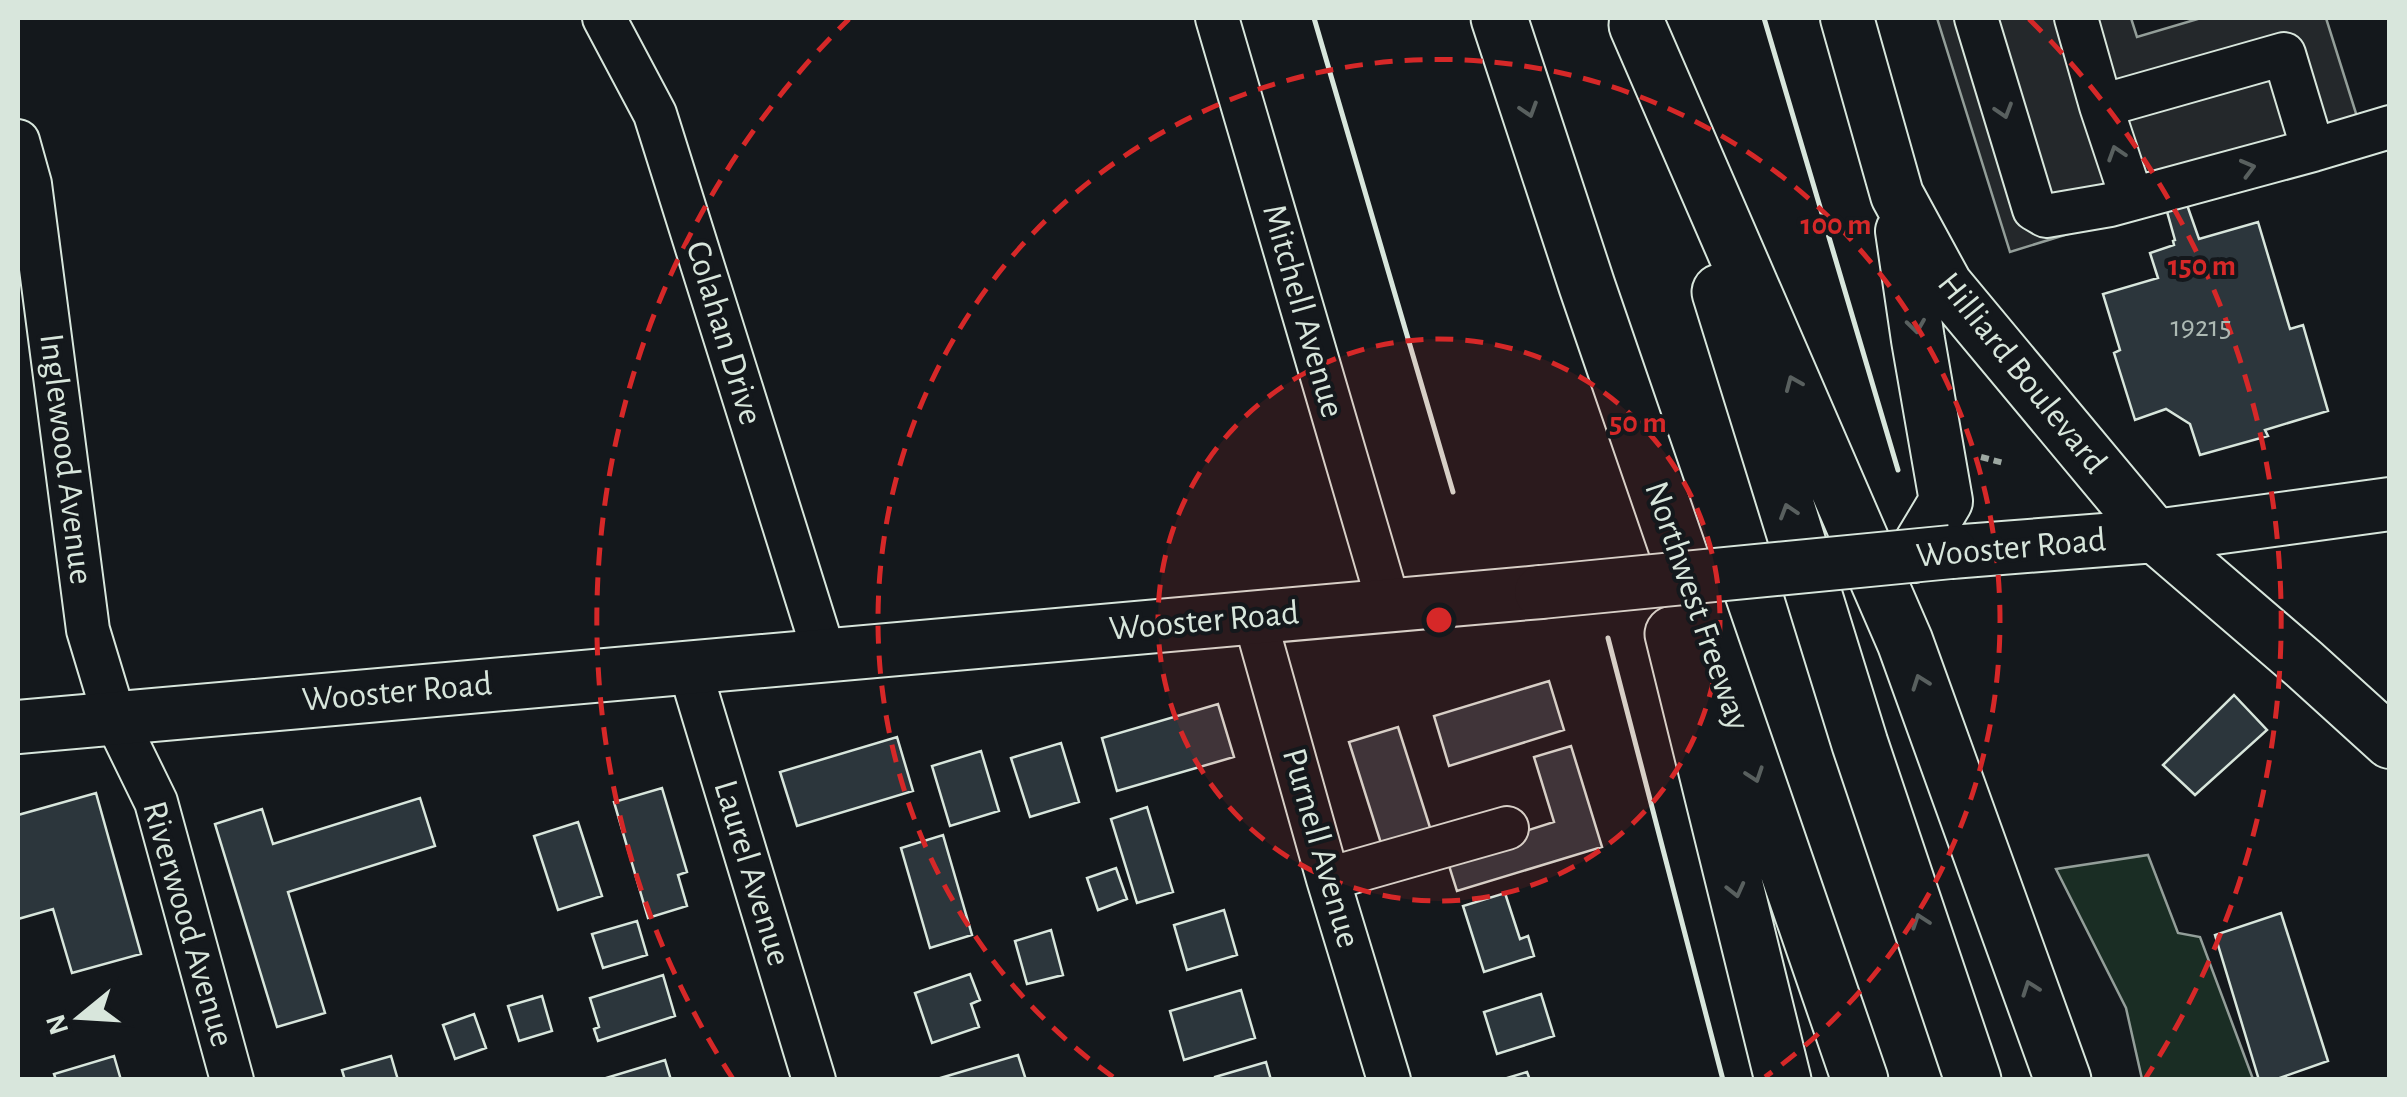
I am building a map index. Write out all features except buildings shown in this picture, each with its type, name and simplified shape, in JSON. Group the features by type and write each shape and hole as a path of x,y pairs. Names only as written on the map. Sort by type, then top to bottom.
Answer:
{"highway":[{"name":"Northwest Freeway","path":"1499,18 1860,1080"},
{"path":"1636,21 1860,744 1973,1080"},
{"path":"1636,21 1905,642 2063,1080"},
{"path":"1588,286 1782,1080"}],"main road":[{"name":"Hilliard Boulevard","path":"1847,18 1897,195 1946,285 2155,536 2390,742"},
{"path":"1897,195 1946,501 1932,554"},
{"name":"Wooster Road","path":"18,726 2155,536 2390,504"}],"street":[{"name":"Colahan Drive","path":"604,18 655,114 824,656"},
{"name":"Mitchell Avenue","path":"1217,18 1390,605"},
{"path":"1976,18 2034,210 2046,216 2132,199 2390,127"},
{"path":"2076,18 2132,199"},
{"path":"2102,106 2284,54 2313,150"},
{"name":"Inglewood Avenue","path":"18,141 30,184 88,630 114,716"},
{"name":"Purnell Avenue","path":"1254,616 1389,1080"},
{"name":"Laurel Avenue","path":"689,667 814,1080"},
{"name":"Riverwood Avenue","path":"114,716 156,802 232,1080"},
{"path":"1328,878 1507,828"}],"green space":[{"path":"2148,855 2178,933 2200,937 2253,1079 2142,1079 2126,1008 2056,869"}],"shaded area":[{"path":"1937,18 2131,18 2137,37 2201,18 2326,18 2365,142 2010,252"}],"wall":[{"path":"1314,18 1453,492"},
{"path":"1764,18 1898,470"},
{"path":"1608,638 1723,1080"}]}
